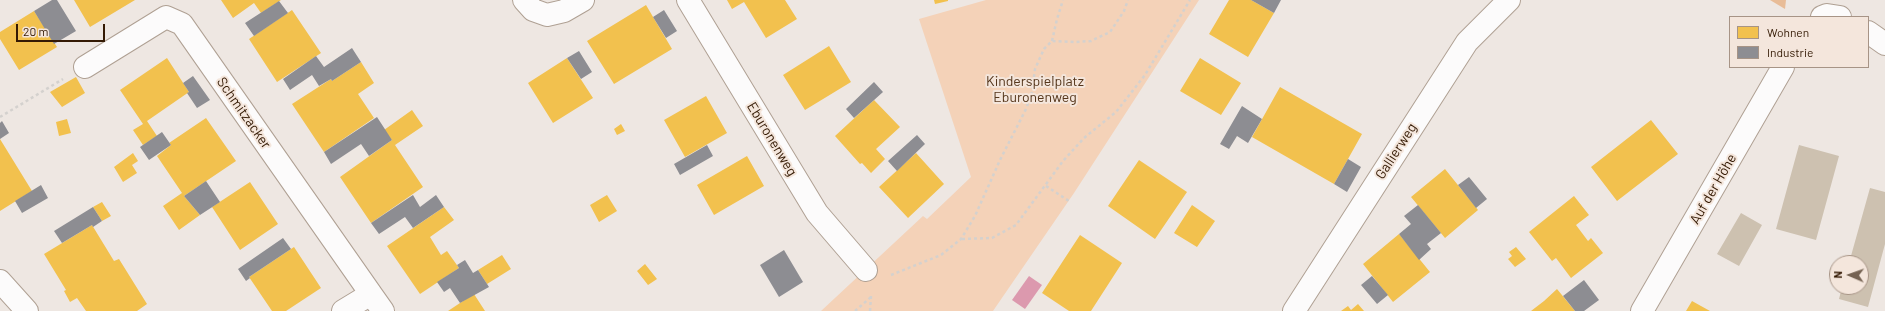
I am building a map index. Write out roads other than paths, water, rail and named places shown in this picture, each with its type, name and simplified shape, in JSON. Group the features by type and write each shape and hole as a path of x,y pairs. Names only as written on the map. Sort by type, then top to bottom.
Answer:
{"street":[{"path":"524,0 534,10 547,15 564,11 583,0"},
{"name":"Eburonenweg","path":"688,0 817,213 875,274"},
{"name":"Gallierweg","path":"1294,311 1467,42 1509,0"},
{"name":"Schmitzacker","path":"85,67 166,17 182,24 377,302 344,311"},
{"path":"1869,33 1885,44"},
{"name":"Auf der Höhe","path":"1642,311 1782,68"},
{"path":"0,281 27,311"}],"park label":[{"name":"Kinderspielplatz Eburonenweg","path":"1035,90"}]}
